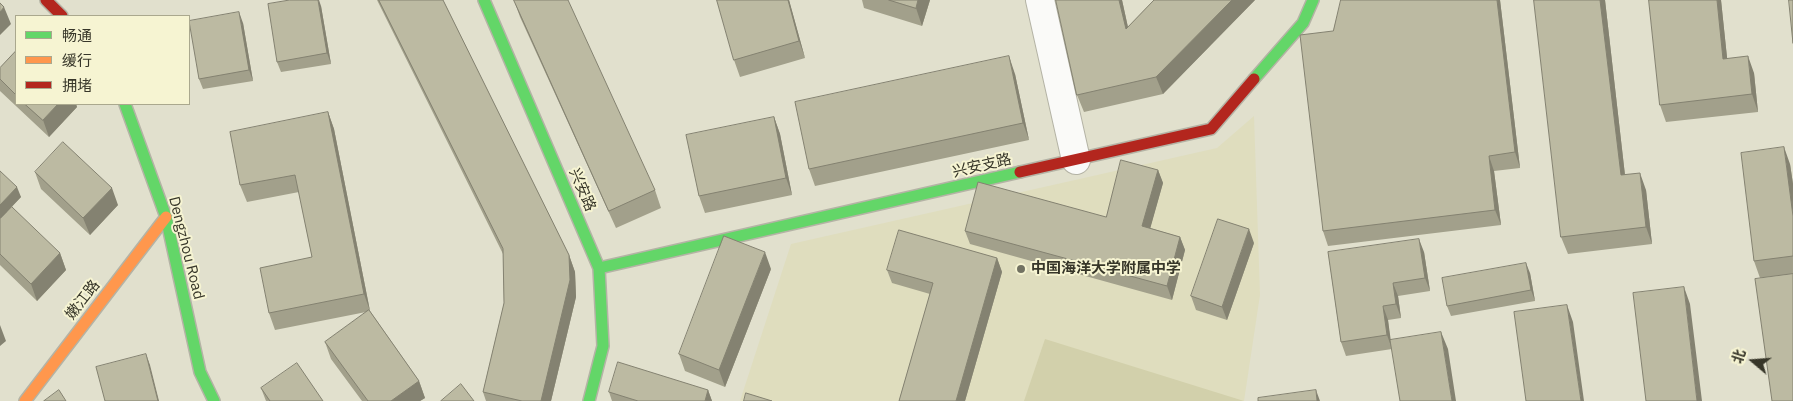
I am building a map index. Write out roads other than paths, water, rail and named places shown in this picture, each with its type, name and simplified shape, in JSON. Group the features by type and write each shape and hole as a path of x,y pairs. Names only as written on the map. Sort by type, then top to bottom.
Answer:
{"street":[{"path":"46,0 61,15"},
{"name":"兴安路","path":"484,0 599,268 603,346 589,401"},
{"path":"1040,0 1076,160"},
{"name":"兴安支路","path":"599,268 1211,129 1302,23 1313,0"},
{"name":"Dengzhou Road","path":"125,105 166,217 200,372 214,401"},
{"name":"嫩江路","path":"24,401 166,217"}],"place":[{"name":"中国海洋大学附属中学","path":"1021,269"}]}
